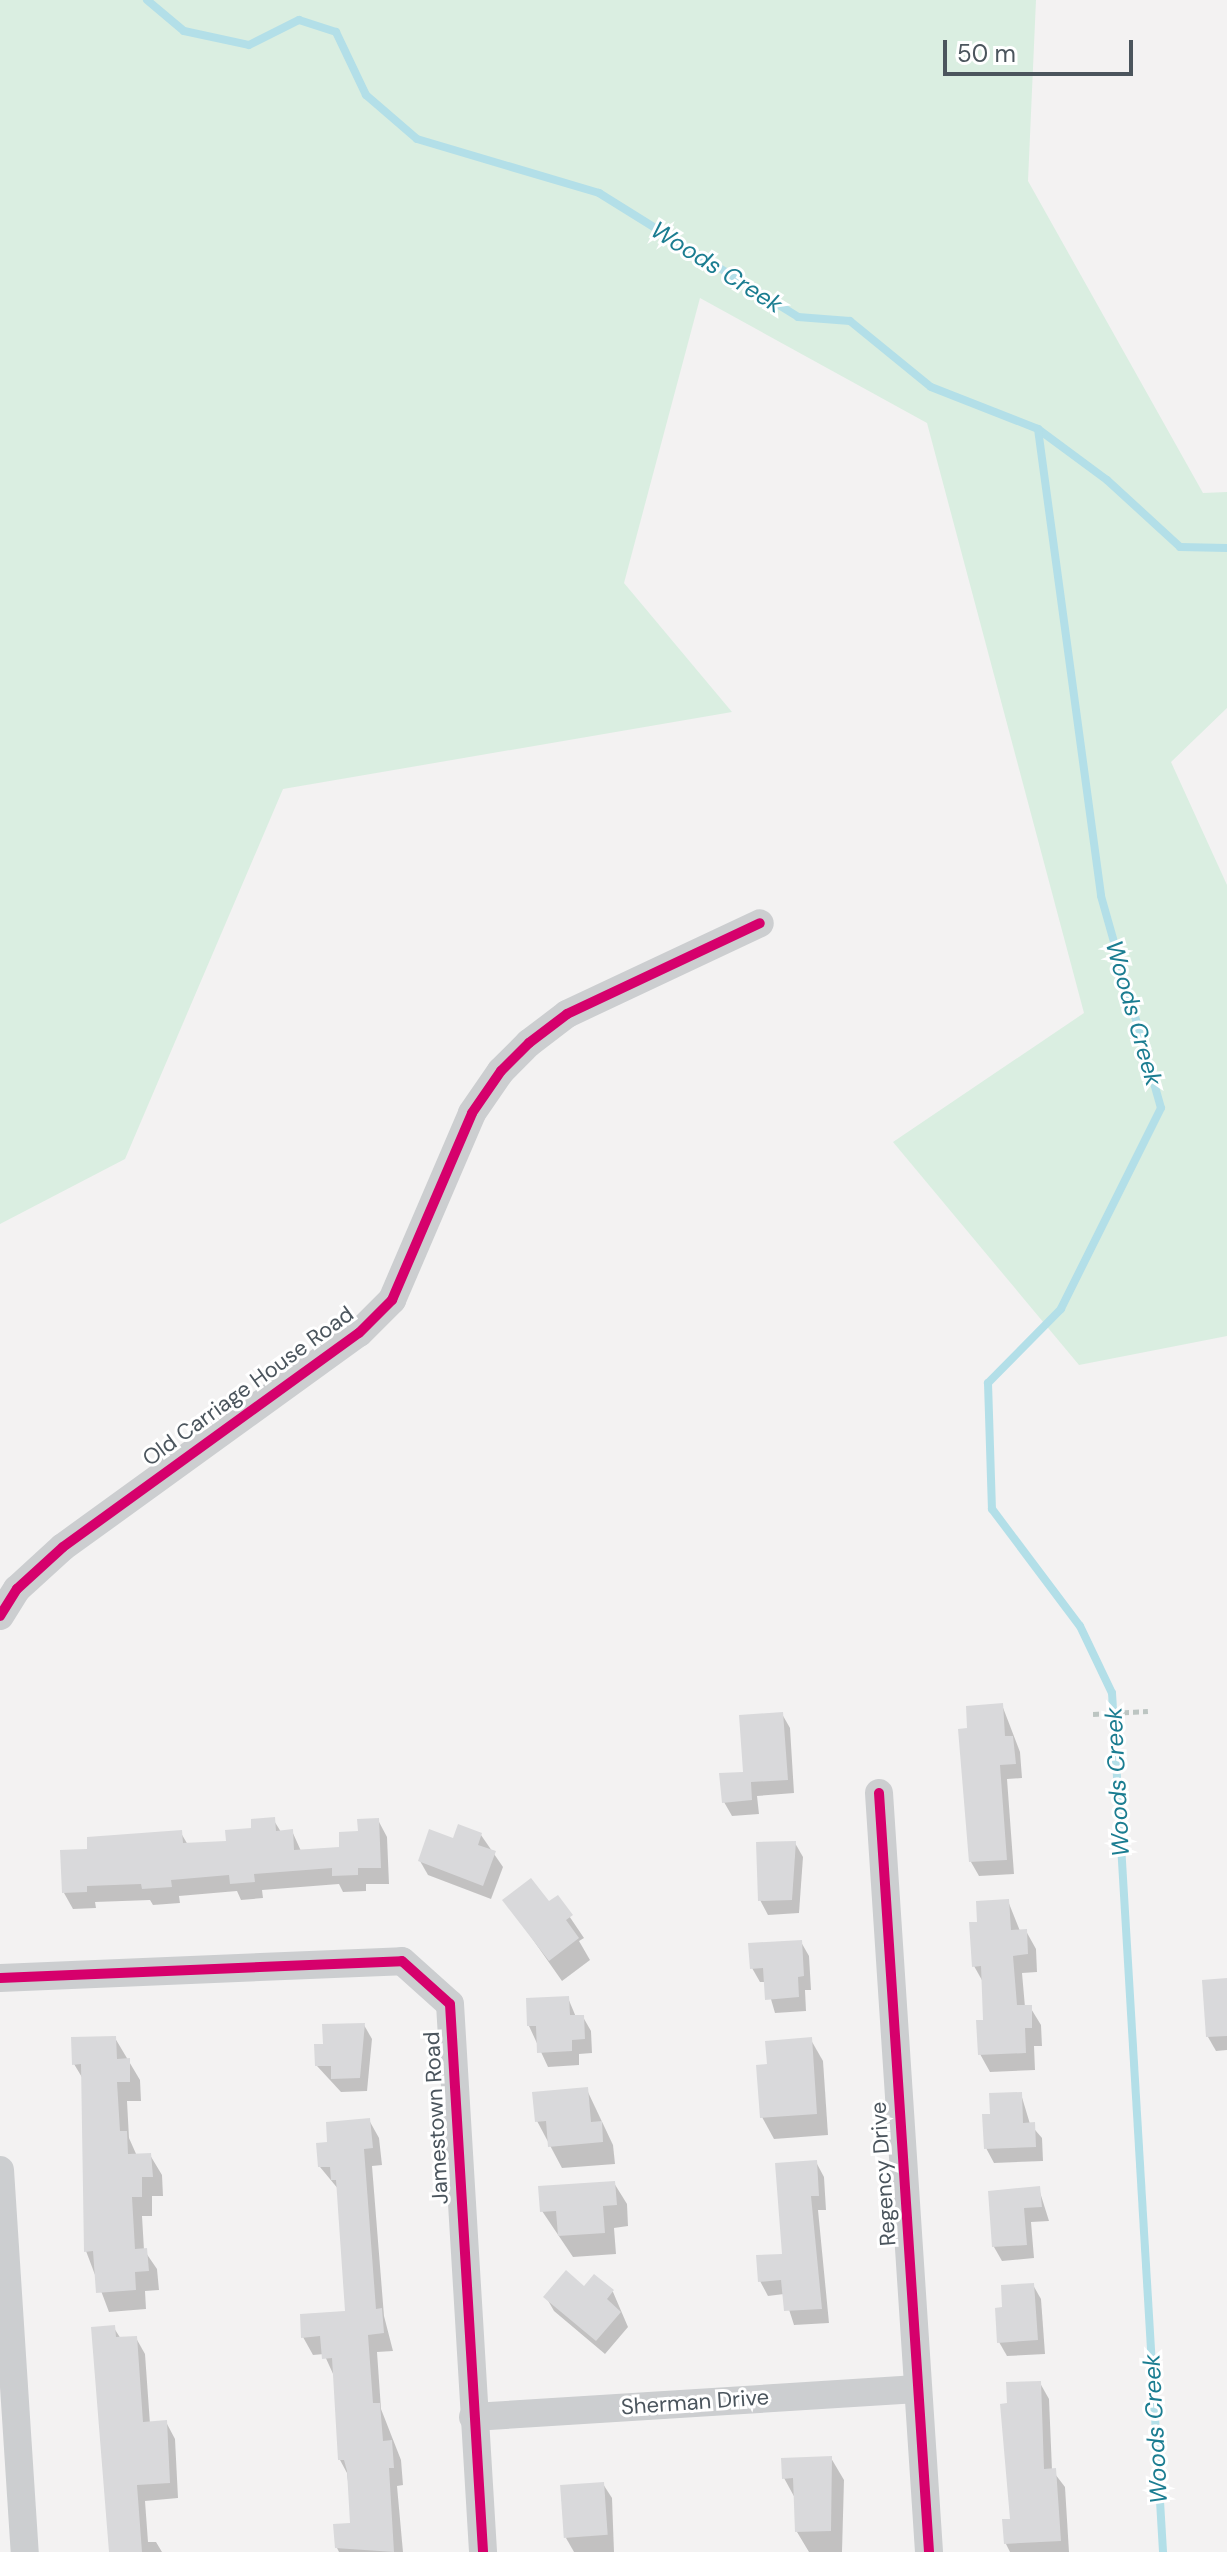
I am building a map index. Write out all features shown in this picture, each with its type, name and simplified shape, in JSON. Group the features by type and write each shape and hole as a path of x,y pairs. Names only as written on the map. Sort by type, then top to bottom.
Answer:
{"street":[{"name":"Old Carriage House Road","path":"0,1616 17,1589 63,1547 359,1333 392,1300 442,1194 472,1113 501,1071 529,1043 567,1014 760,923"},
{"name":"Regency Drive","path":"879,1793 929,2552"},
{"name":"Jamestown Road","path":"0,1978 402,1961 450,2004 483,2552"},
{"path":"0,2170 25,2552"},
{"name":"Sherman Drive","path":"473,2417 917,2389"}],"path":[{"path":"1093,1714 1148,1711"}],"green space":[{"path":"0,0 1036,0 1028,181 1203,493 1227,492 1227,708 1171,762 1227,885 1227,1336 1079,1365 893,1142 1084,1013 927,423 700,298 624,583 732,712 283,789 125,1159 0,1224"}],"building":[{"path":"1003,1703 1005,1736 1013,1736 1016,1764 1000,1765 1007,1860 969,1862 958,1729 967,1728 966,1706"},
{"path":"783,1712 788,1780 751,1782 752,1800 722,1803 719,1773 743,1772 739,1715"},
{"path":"275,1817 276,1831 293,1829 294,1850 339,1847 339,1832 358,1831 357,1819 379,1818 381,1868 358,1868 358,1875 332,1876 332,1868 254,1874 255,1882 230,1884 229,1875 171,1880 172,1887 142,1889 141,1884 87,1886 87,1892 62,1893 60,1850 87,1849 87,1837 182,1830 183,1843 226,1841 225,1830 251,1828 251,1819"},
{"path":"458,1824 482,1833 478,1845 496,1851 483,1886 418,1861 429,1829 453,1838"},
{"path":"796,1841 792,1900 758,1901 756,1842"},
{"path":"531,1878 549,1901 558,1895 573,1915 566,1920 579,1938 549,1961 502,1900"},
{"path":"1009,1899 1011,1930 1027,1929 1028,1954 1013,1956 1017,2005 1032,2005 1032,2028 1025,2028 1026,2053 978,2055 976,2020 983,2020 981,1966 972,1967 969,1922 977,1922 976,1901"},
{"path":"802,1940 804,1976 798,1977 799,1997 765,2000 763,1968 750,1969 748,1943"},
{"path":"1227,1978 1227,2036 1206,2037 1202,1980"},
{"path":"569,1996 570,2015 584,2015 585,2039 572,2040 572,2051 537,2053 536,2026 527,2026 526,1998"},
{"path":"365,2023 360,2078 331,2079 331,2066 315,2066 314,2044 323,2044 322,2024"},
{"path":"116,2036 117,2059 130,2058 130,2082 117,2082 120,2131 127,2131 128,2154 151,2153 153,2177 142,2177 142,2197 132,2197 135,2249 147,2248 149,2271 135,2272 136,2290 96,2293 93,2251 84,2252 81,2064 72,2065 71,2037"},
{"path":"812,2037 817,2114 760,2118 756,2065 767,2064 765,2041"},
{"path":"588,2087 591,2122 602,2121 603,2142 548,2147 546,2121 535,2122 532,2092"},
{"path":"1022,2092 1023,2123 1035,2122 1036,2147 984,2149 982,2114 990,2114 989,2093"},
{"path":"370,2118 373,2148 364,2149 376,2309 382,2308 384,2333 368,2335 373,2403 380,2403 383,2441 392,2440 394,2468 389,2468 394,2552 335,2548 333,2524 350,2523 347,2471 344,2460 338,2460 332,2358 322,2359 320,2336 301,2338 300,2314 345,2311 336,2180 331,2180 330,2167 318,2167 316,2143 327,2142 326,2122"},
{"path":"817,2160 819,2196 811,2196 822,2309 784,2311 781,2280 758,2282 756,2255 782,2254 775,2163"},
{"path":"615,2181 617,2205 603,2206 605,2233 558,2236 556,2211 540,2212 538,2186"},
{"path":"1040,2186 1042,2207 1024,2208 1027,2245 992,2247 988,2191"},
{"path":"566,2270 584,2286 594,2274 614,2290 607,2299 621,2312 596,2341 543,2297"},
{"path":"1034,2283 1038,2340 997,2343 995,2308 1002,2307 1001,2285"},
{"path":"115,2325 116,2337 137,2336 143,2422 167,2420 170,2483 137,2485 142,2552 109,2552 91,2327"},
{"path":"1041,2381 1044,2469 1056,2468 1061,2541 1004,2544 1002,2519 1010,2519 1000,2404 1007,2403 1006,2382"},
{"path":"832,2456 831,2531 795,2532 793,2478 782,2479 781,2458"},
{"path":"604,2482 608,2535 564,2538 560,2485"}],"waterway":[{"name":"Woods Creek","path":"147,0 184,31 249,45 299,20 336,32 366,95 417,139 599,193 798,317 850,321 931,387 1038,429 1107,480 1180,547 1227,548"},
{"name":"Woods Creek","path":"1038,429 1101,896 1161,1108 1061,1309 988,1383 992,1509 1080,1626 1112,1693 1163,2552"}],"cycle path":[{"path":"0,1616 17,1589 63,1547 359,1333 392,1300 472,1113 501,1071 529,1043 567,1014 760,923"},
{"path":"879,1793 929,2552"},
{"path":"0,1978 402,1961 450,2004 483,2552"}]}
